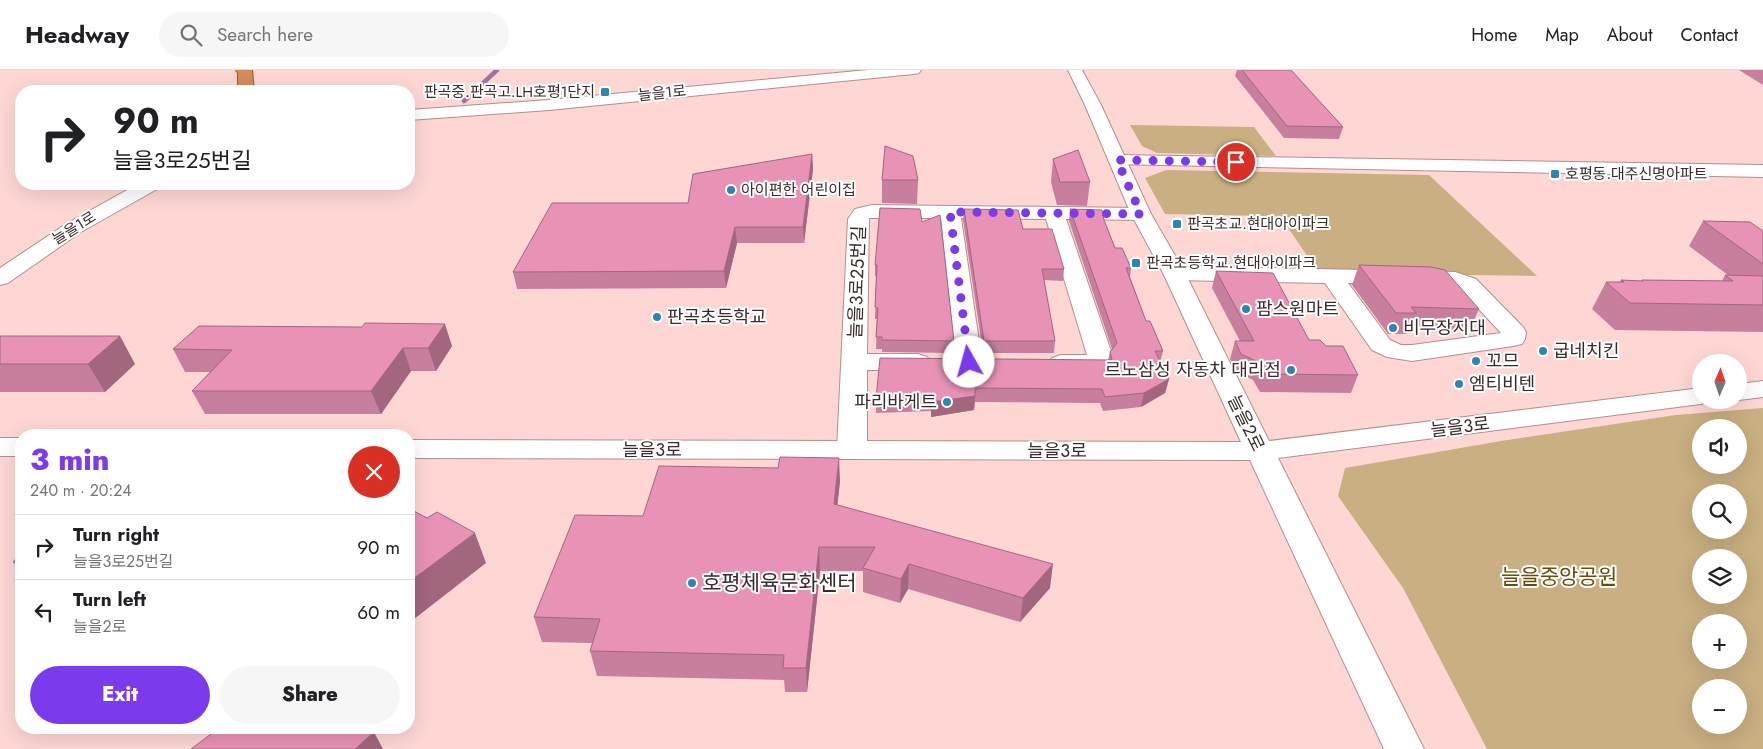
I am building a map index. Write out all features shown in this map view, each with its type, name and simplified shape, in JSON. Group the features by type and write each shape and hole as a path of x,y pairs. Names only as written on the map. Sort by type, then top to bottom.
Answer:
{"street":[{"name":"늘을1로","path":"415,115 549,105 914,70"},
{"name":"늘을2로","path":"1075,70 1141,214 1174,273 1404,749"},
{"path":"1117,160 1763,171"},
{"name":"늘을1로","path":"0,278 33,253 94,214 140,190"},
{"name":"늘을3로25번길","path":"852,450 858,219 862,213 872,211 1141,214"},
{"path":"854,362 962,362 950,212"},
{"path":"1035,362 1093,363 1100,357 1054,213"},
{"path":"1174,273 1455,279 1468,284 1514,332 1513,339 1412,353 1396,352 1381,345 1332,277"},
{"path":"1748,391 1763,389"},
{"name":"늘을3로","path":"415,449 1260,452 1692,397"},
{"path":"0,447 15,447"}],"green space":[{"path":"1130,125 1254,127 1276,156 1157,153 1142,146"},
{"path":"1166,170 1429,175 1537,276 1319,273 1284,222 1266,216 1165,214 1145,178"},
{"name":"늘을중앙공원","path":"1763,408 1763,749 1487,749 1403,588 1338,496 1345,468 1501,441 1676,415"}],"building":[{"path":"1242,70 1291,70 1343,127 1287,126"},
{"path":"885,146 913,156 918,180 882,180"},
{"path":"1078,150 1090,182 1060,182 1053,159"},
{"path":"812,154 803,227 735,227 724,271 513,272 552,203 688,203 693,174"},
{"path":"880,208 920,209 922,222 940,215 954,341 882,340 882,337 876,337 878,308 875,307 877,265 875,265"},
{"path":"964,209 1018,210 1023,229 1052,229 1064,269 1042,269 1055,341 984,341"},
{"path":"1070,209 1102,210 1115,248 1122,248 1131,268 1126,268 1146,321 1150,321 1163,351 1155,351 1169,379 1144,393 1105,397 1102,389 975,388 975,396 931,402 931,397 876,399 880,358 1112,360 1110,352 1117,343"},
{"path":"1703,221 1750,222 1763,231 1763,264"},
{"path":"1359,265 1431,267 1445,270 1479,309 1411,307 1416,313 1396,313"},
{"path":"1216,271 1273,273 1309,340 1320,340 1326,346 1343,346 1358,375 1265,374 1258,362 1241,354 1235,341 1254,341"},
{"path":"1725,275 1763,276 1763,305 1630,303 1606,282 1624,282 1621,280 1733,281"},
{"path":"365,323 445,324 428,348 403,348 371,391 192,391 232,350 173,349 199,326 362,327"},
{"path":"0,336 120,336 88,364 0,364"},
{"name":"호평체육문화센터","path":"780,457 839,458 834,504 1053,564 1023,598 909,564 901,579 863,568 875,547 819,547 806,668 783,668 784,655 590,651 600,619 534,617 575,515 643,516 659,466 778,468"},
{"path":"415,512 427,518 437,512 475,533 415,578"},
{"path":"211,734 372,734 355,749 191,749"}],"waterway":[{"path":"464,101 497,70"}],"place":[{"name":"판곡중.판곡고.LH호평1단지","path":"605,92"},
{"name":"호평동.대주신명아파트","path":"1555,174"},
{"name":"아이편한 어린이집","path":"731,190"},
{"name":"판곡초교.현대아이파크","path":"1177,224"},
{"name":"판곡초등학교.현대아이파크","path":"1136,263"},
{"name":"팜스원마트","path":"1246,309"},
{"name":"판곡초등학교","path":"657,317"},
{"name":"비무장지대","path":"1393,328"},
{"name":"굽네치킨","path":"1543,351"},
{"name":"꼬므","path":"1476,361"},
{"name":"르노삼성 자동차 대리점","path":"1291,370"},
{"name":"엠티비텐","path":"1459,384"},
{"name":"파리바게트","path":"947,402"},
{"name":"호평체육문화센터","path":"692,583"}],"route":[{"path":"969,362 950,212 1141,214 1117,160 1236,162"}]}
